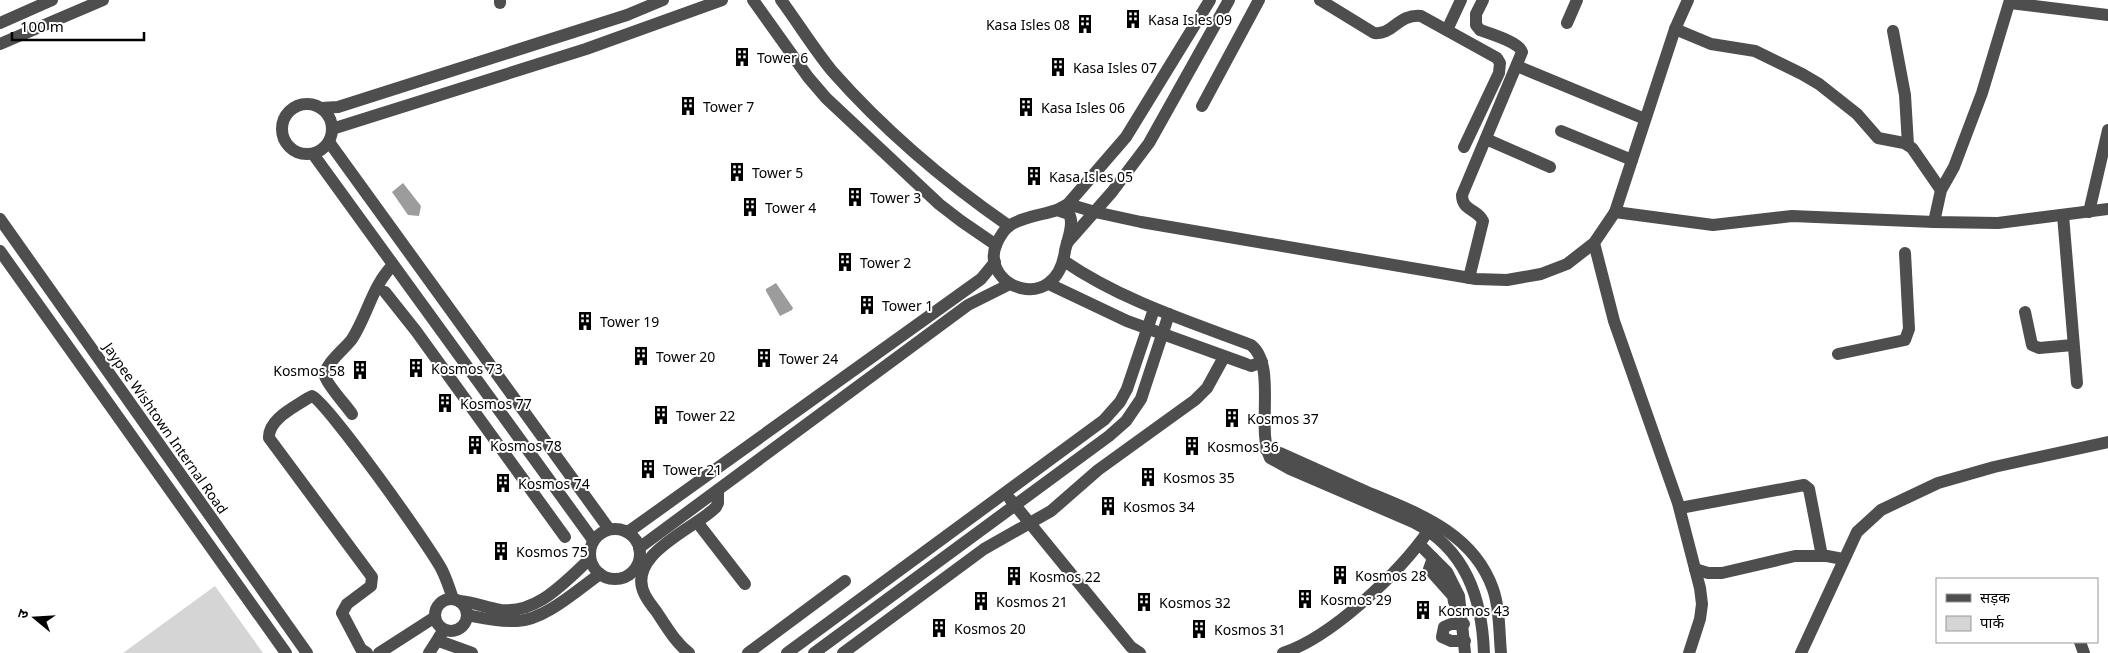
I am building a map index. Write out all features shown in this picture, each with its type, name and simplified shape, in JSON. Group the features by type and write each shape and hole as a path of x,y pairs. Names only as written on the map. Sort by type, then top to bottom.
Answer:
{"street":[{"path":"0,23 52,0"},
{"path":"0,44 103,0"},
{"path":"321,108 338,107 356,102 627,15 663,0"},
{"path":"332,129 586,50 722,0"},
{"path":"753,0 808,77 826,98 939,204 996,245"},
{"path":"781,0 831,69 867,109 910,151 951,184 1009,226"},
{"path":"1063,207 1126,137 1210,0"},
{"path":"1067,243 1095,212 1149,143 1229,0"},
{"path":"1202,106 1258,0"},
{"path":"1320,0 1374,33 1381,34 1410,16 1421,16 1497,58 1500,63 1500,73 1464,147"},
{"path":"1447,30 1461,0"},
{"path":"1470,278 1483,221 1479,214 1465,206 1462,202 1462,195 1518,66 1522,52 1520,48 1480,30 1476,26 1476,14 1483,0"},
{"path":"1567,23 1577,0"},
{"path":"1063,207 1064,211 1071,217 1064,261 1059,274 1049,284 1037,289 1023,290 1010,284 1001,275 995,262 996,245 1000,236 1009,226 1063,207 1362,261 1470,278 1507,280 1541,274 1566,264 1594,243 1615,212 1675,29 1688,0"},
{"path":"1934,222 1941,190 1954,167 1982,93 2010,2 2108,15"},
{"path":"1675,29 1711,44 1754,50 1819,84 1857,114 1878,138 1908,145 1918,153 1941,190"},
{"path":"1893,31 1904,89 1908,145"},
{"path":"1518,66 1646,119"},
{"path":"312,104 321,108 328,114 332,129 329,142 322,150 313,154 303,154 294,151 287,144 283,135 283,125 286,116 293,109 302,105 312,104"},
{"path":"2089,212 2108,130"},
{"path":"1560,131 1632,160"},
{"path":"1486,139 1550,167"},
{"path":"329,142 609,529"},
{"path":"313,154 593,540"},
{"path":"1615,212 1713,225 1792,216 1998,223 2108,209"},
{"path":"2062,215 2077,384"},
{"name":"Jaypee Wishtown Internal Road","path":"0,219 307,653"},
{"path":"1594,243 1614,321 1680,508 1695,569 1702,604 1700,619 1688,653"},
{"path":"0,251 286,653"},
{"path":"1838,354 1905,340 1909,328 1904,253"},
{"path":"1064,261 1081,273 1142,305 1251,345 1257,350 1262,362 1266,450 1273,461 1429,530 1446,545 1466,575 1477,598 1483,625 1484,653"},
{"path":"628,532 980,279 995,262"},
{"path":"352,414 327,380 325,372 351,340 378,284 393,265"},
{"path":"372,299 403,278"},
{"path":"639,548 968,305 1010,284"},
{"path":"1049,284 1127,321 1224,357 1251,366 1262,362"},
{"path":"385,292 416,331 565,537"},
{"path":"787,653 1104,420 1120,402 1127,389 1154,309"},
{"path":"2025,312 2032,345 2039,348 2073,344"},
{"path":"814,653 1109,436 1126,421 1141,398 1169,314"},
{"path":"843,653 964,562 1012,532 1051,511 1098,470 1202,394 1224,357"},
{"path":"367,653 362,649 342,613 346,604 371,586 372,577 269,438 269,432 273,423 312,396 317,399 338,424 427,545 442,570 456,600 463,605 467,615 465,623 460,628 441,634 429,653"},
{"path":"1801,653 1843,559 1857,532 1867,521 1900,500 1938,483 1994,467 2108,442"},
{"path":"1266,450 1280,453 1420,514 1457,537 1471,551 1482,567 1493,589 1498,612 1501,653"},
{"path":"1680,508 1804,485 1809,489 1822,556"},
{"path":"689,653 680,646 644,594 641,582 643,570 654,553 716,507 718,503 718,490"},
{"path":"1005,492 1131,647 1140,653"},
{"path":"1001,516 1012,532"},
{"path":"697,522 745,584"},
{"path":"609,529 619,529 628,532 635,539 639,548 639,558 636,567 629,574 620,578 610,579 600,574 594,568 590,559 593,540 600,533 609,529"},
{"path":"1282,653 1310,640 1376,591 1419,544 1429,530"},
{"path":"1419,544 1433,558 1429,569 1453,596 1465,647"},
{"path":"1695,569 1715,574 1795,556 1822,556 1843,559"},
{"path":"472,653 442,642 435,617 437,607 441,602 456,600 499,610 527,608 546,597 590,559"},
{"path":"467,615 509,621 519,621 535,617 565,599 600,574"},
{"path":"748,653 845,581"},
{"path":"379,653 435,617"},
{"path":"1459,620 1444,627 1442,637 1465,647"}],"green space":[{"path":"215,586 263,653 123,653"}],"shaded area":[{"path":"403,183 421,206 419,216 408,215 392,192"},
{"path":"776,283 793,308 780,316 766,291 766,289"}],"place":[{"name":"Kasa Isles 09","path":"1133,19"},
{"name":"Kasa Isles 08","path":"1085,24"},
{"name":"Tower 6","path":"742,57"},
{"name":"Kasa Isles 07","path":"1058,67"},
{"name":"Tower 7","path":"688,106"},
{"name":"Kasa Isles 06","path":"1026,107"},
{"name":"Tower 5","path":"737,172"},
{"name":"Kasa Isles 05","path":"1034,176"},
{"name":"Tower 3","path":"855,197"},
{"name":"Tower 4","path":"750,207"},
{"name":"Tower 2","path":"845,262"},
{"name":"Tower 1","path":"867,305"},
{"name":"Tower 19","path":"585,321"},
{"name":"Tower 20","path":"641,356"},
{"name":"Tower 24","path":"764,358"},
{"name":"Kosmos 73","path":"416,368"},
{"name":"Kosmos 58","path":"360,370"},
{"name":"Kosmos 77","path":"445,403"},
{"name":"Tower 22","path":"661,415"},
{"name":"Kosmos 37","path":"1232,418"},
{"name":"Kosmos 78","path":"475,445"},
{"name":"Kosmos 36","path":"1192,446"},
{"name":"Tower 21","path":"648,469"},
{"name":"Kosmos 35","path":"1148,477"},
{"name":"Kosmos 74","path":"503,483"},
{"name":"Kosmos 34","path":"1108,506"},
{"name":"Kosmos 75","path":"501,551"},
{"name":"Kosmos 28","path":"1340,575"},
{"name":"Kosmos 22","path":"1014,576"},
{"name":"Kosmos 29","path":"1305,599"},
{"name":"Kosmos 21","path":"981,601"},
{"name":"Kosmos 32","path":"1144,602"},
{"name":"Kosmos 43","path":"1423,610"},
{"name":"Kosmos 20","path":"939,628"},
{"name":"Kosmos 31","path":"1199,629"}]}
